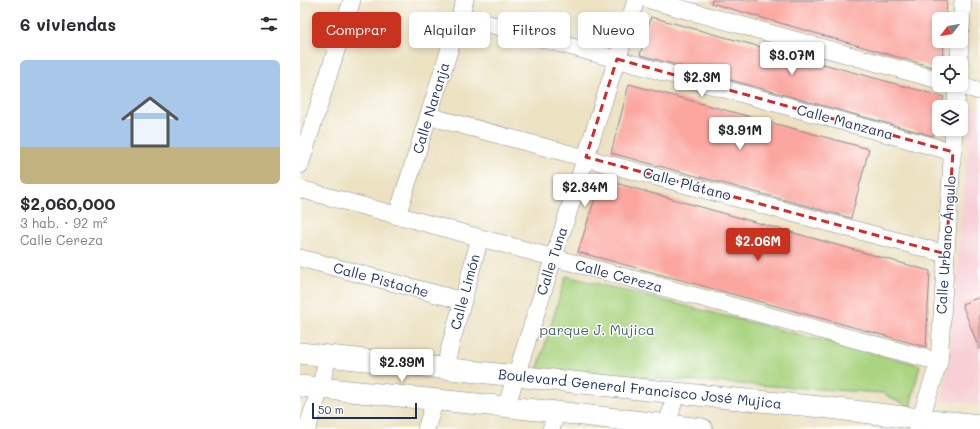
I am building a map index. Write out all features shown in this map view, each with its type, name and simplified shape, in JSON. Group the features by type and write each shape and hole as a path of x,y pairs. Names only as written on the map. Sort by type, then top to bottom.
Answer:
{"street":[{"path":"300,165 352,0"},
{"name":"Calle Naranja","path":"461,12 465,0"},
{"name":"Calle Tuna","path":"506,407 636,0"},
{"path":"650,0 932,78"},
{"path":"962,12 963,0"},
{"name":"Calle Manzana","path":"490,24 953,152"},
{"name":"Calle Naranja","path":"397,216 450,48"},
{"path":"968,88 980,91"},
{"name":"Calle Plátano","path":"428,116 946,254"},
{"name":"Calle Urbano Ángulo","path":"919,424 939,362 954,136"},
{"name":"Calle Cereza","path":"300,189 939,362"},
{"name":"Calle Limón","path":"444,369 480,238"},
{"name":"Calle Pistache","path":"300,258 462,301"},
{"name":"Boulevard General Francisco José Mujica","path":"300,353 676,394 821,407 919,424 980,425"},
{"path":"307,429 310,387 328,356"},
{"path":"382,395 390,363"},
{"path":"310,387 506,407 554,420 702,429"},
{"path":"667,427 676,394"},
{"path":"426,429 435,400"}],"highlighted area":[{"path":"617,59 953,152 946,254 586,157"}],"shaded area":[{"path":"971,106 980,108 980,404 941,400 947,379"}],"green space":[{"name":"parque J. Mujica","path":"566,276 920,365 910,407 882,393 537,371"}],"building":[{"path":"712,0 947,0 946,12 932,12 932,48 943,48 943,56 932,56 932,67 711,3"},
{"path":"651,17 944,97 943,100 932,100 932,136 640,55 642,48 649,48 649,24"},
{"path":"629,84 869,149 851,218 611,153"},
{"path":"601,179 930,271 926,347 578,252"},
{"path":"980,297 980,349 979,349 962,304"}]}
